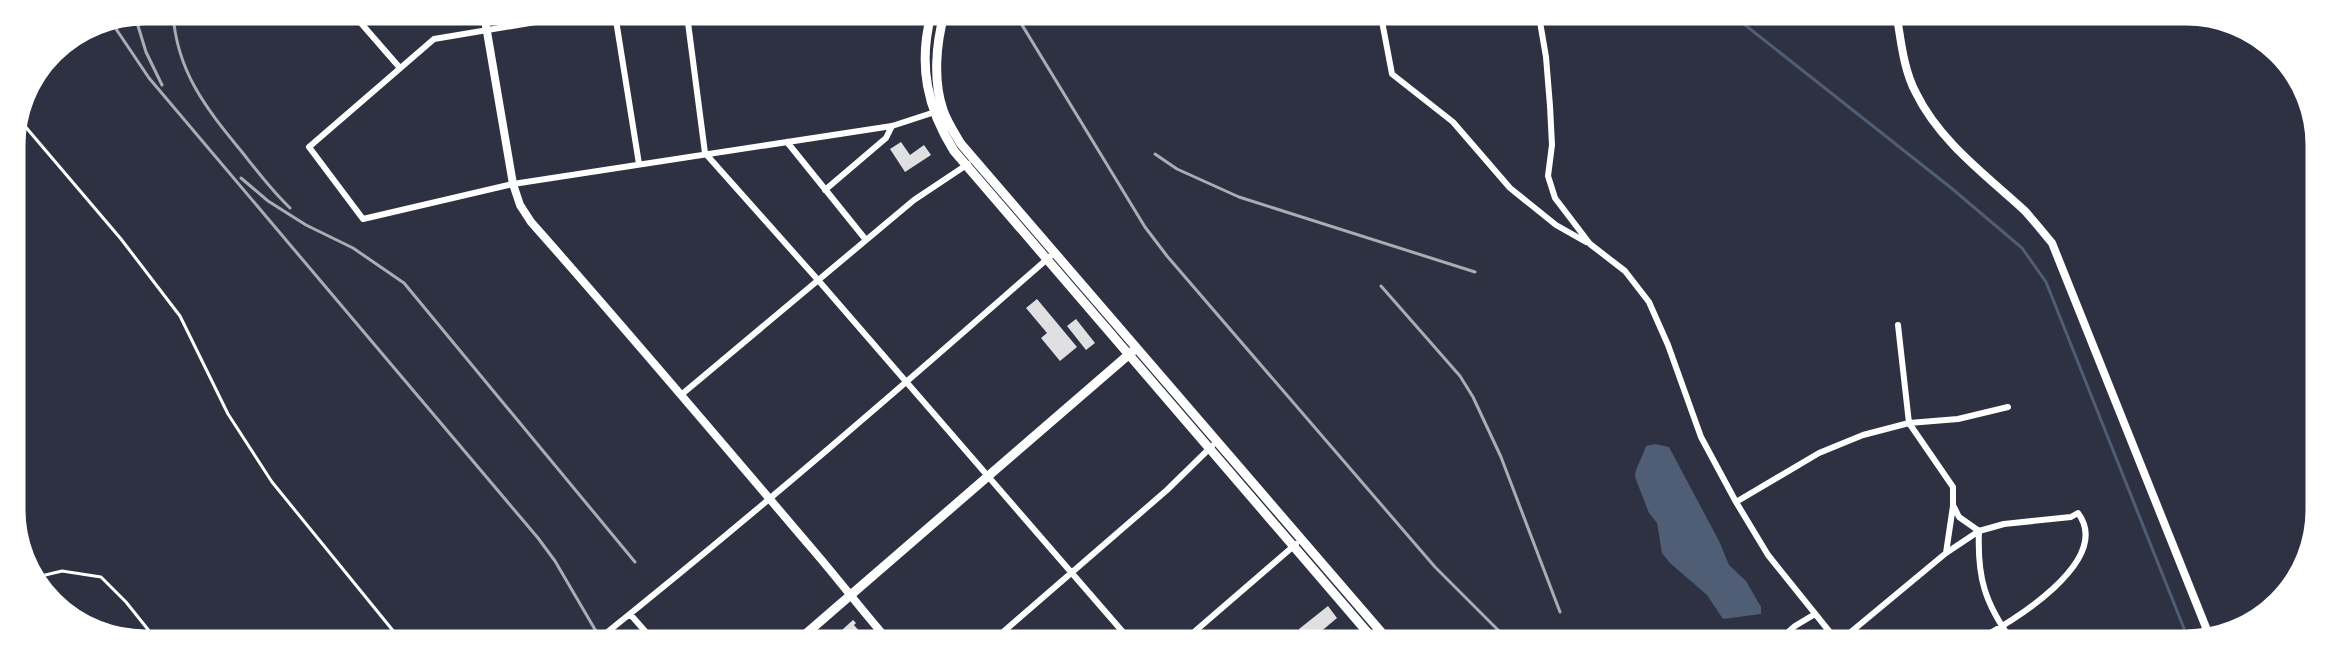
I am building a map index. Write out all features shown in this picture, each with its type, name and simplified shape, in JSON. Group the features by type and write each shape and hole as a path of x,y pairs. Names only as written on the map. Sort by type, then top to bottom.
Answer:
{"main road":[{"path":"930,24 925,48 927,90 938,111"},
{"path":"942,24 938,48 938,111 942,133 1213,445 1301,540 1379,631"},
{"path":"809,631 1132,351"},
{"path":"1213,445 1293,547 1366,631"}],"street":[{"path":"362,24 400,69"},
{"path":"485,24 513,184 520,205 531,222 809,545 880,631"},
{"path":"522,24 434,39 309,147 363,219 513,184 892,126 938,111"},
{"path":"616,24 639,164"},
{"path":"688,24 705,153 907,381 1122,631"},
{"path":"1383,24 1392,74 1453,123 1510,188 1556,225 1590,244 1625,271 1649,302 1668,345 1701,437 1736,502 1768,555 1831,631"},
{"path":"1540,24 1546,57 1552,145 1548,176 1555,198 1590,244"},
{"path":"1898,24 1914,91 1931,120 2027,214 2052,243 2207,629"},
{"path":"825,190 886,138 892,126"},
{"path":"787,142 866,240"},
{"path":"681,395 914,200 969,163"},
{"path":"609,631 769,500 1050,256"},
{"path":"1898,325 1909,423 1953,486 1953,505 1946,553"},
{"path":"1736,502 1819,453 1863,435 1909,423 1958,419 2008,407"},
{"path":"1004,631 1167,490 1213,445"},
{"path":"1953,505 1959,517 1979,531"},
{"path":"1850,631 1946,553 1979,531 2004,524 2071,517 2078,513 2085,523 2086,546 2071,568 2052,590 2030,608 1992,631"},
{"path":"1979,531 1978,550 1984,593 2005,631"},
{"path":"1195,631 1301,540"},
{"path":"630,614 645,631"},
{"path":"1789,631 1815,614"}],"lane":[{"path":"26,127 121,239 180,316 228,414 272,482 393,631"},
{"path":"43,576 62,571 101,577 126,602 149,631"}],"water":[{"path":"1655,444 1669,447 1719,541 1729,565 1746,581 1761,607 1761,614 1723,619 1707,595 1670,563 1662,553 1657,523 1649,513 1635,477 1646,446"}],"building":[{"path":"901,142 910,155 924,145 931,155 905,172 890,149"},
{"path":"1037,299 1077,347 1060,361 1041,338 1047,333 1026,308"},
{"path":"1076,319 1095,343 1086,350 1067,326"},
{"path":"1328,606 1337,618 1322,631 1301,631 1299,629"},
{"path":"853,620 859,631 841,631"}],"waterway":[{"path":"1744,24 1950,187 2022,248 2046,282 2185,631"}],"railway":[{"path":"137,24 146,52 162,85"},
{"path":"174,24 180,54 205,104 271,188 290,208"},
{"path":"1021,24 1145,227 1167,256 1435,567 1499,631"},
{"path":"115,28 149,78 538,538 555,561 596,631"},
{"path":"1155,154 1177,169 1239,197 1475,272"},
{"path":"241,178 268,201 306,225 353,248 404,283 635,562"},
{"path":"1381,286 1460,376 1473,397 1501,457 1560,612"}]}
